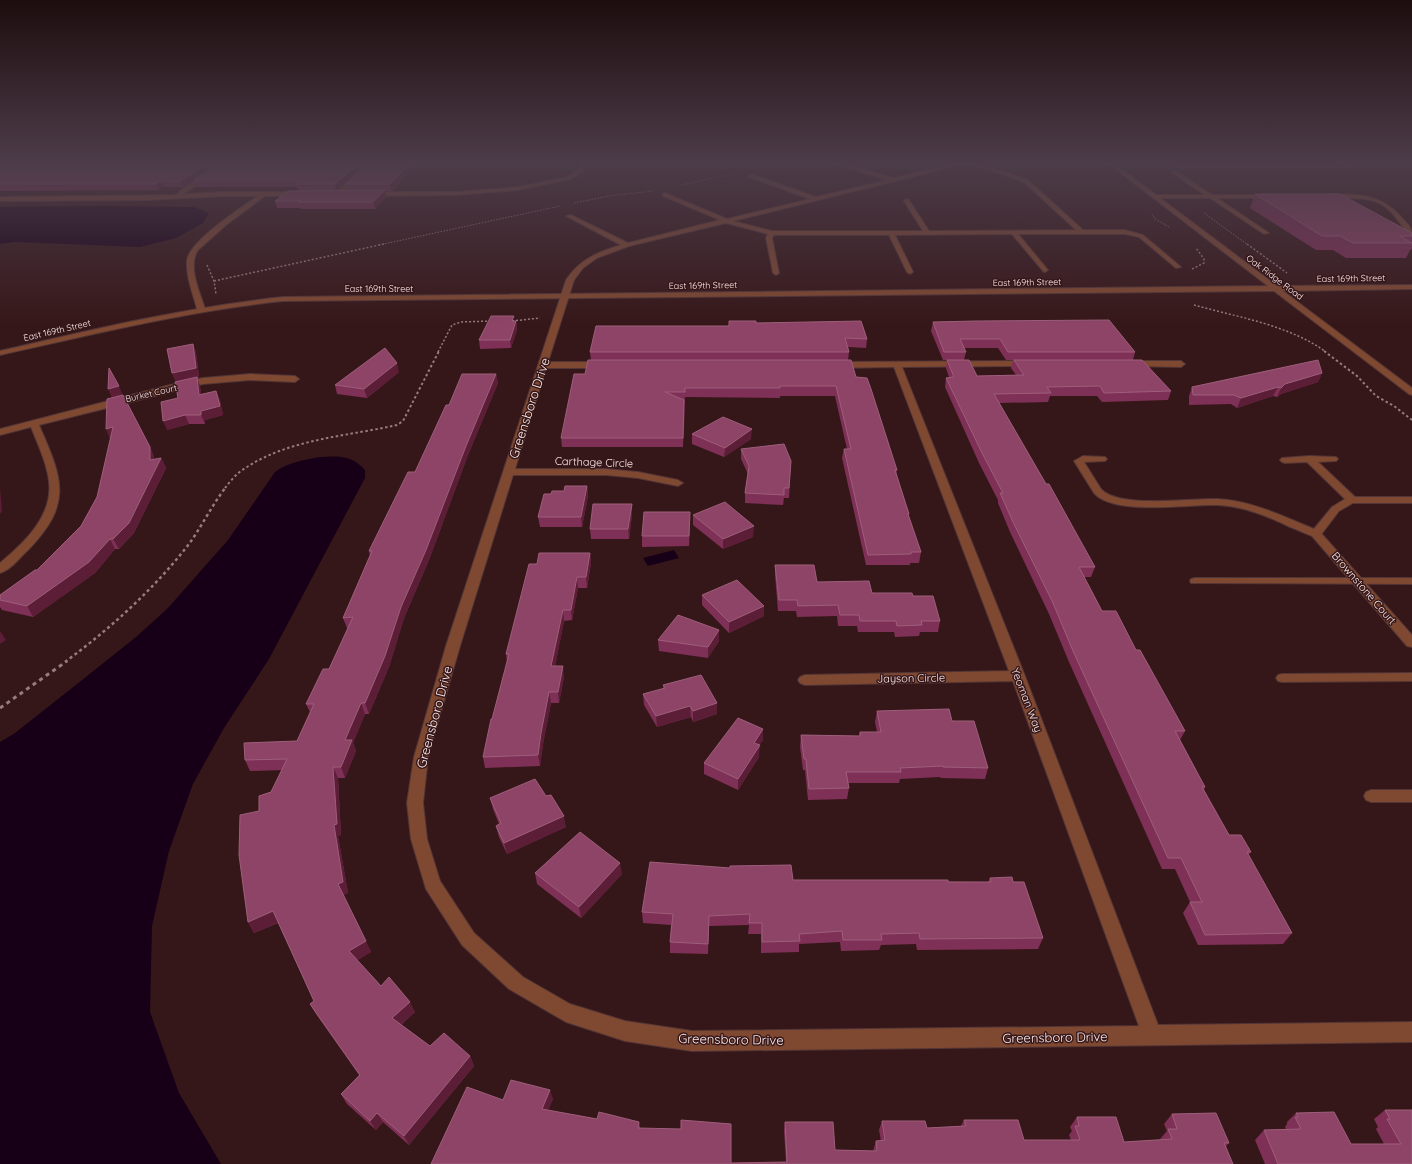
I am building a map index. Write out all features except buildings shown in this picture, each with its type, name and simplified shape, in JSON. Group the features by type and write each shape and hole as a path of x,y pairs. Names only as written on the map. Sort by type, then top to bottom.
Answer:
{"street":[{"path":"201,308 190,264 191,255 197,246 206,238 236,215"},
{"path":"717,215 762,231 772,232 1120,232 1137,234 1178,267"},
{"name":"Greensboro Drive","path":"748,215 627,245 600,254 579,266 570,280 453,646 423,750 415,803 419,840 432,884 468,939 516,983 566,1012 625,1031 692,1041 1412,1032"},
{"path":"916,215 927,232"},
{"path":"1062,215 1080,232"},
{"name":"Oak Ridge Road","path":"1179,215 1412,392"},
{"path":"569,216 627,245"},
{"path":"772,232 769,238 776,273"},
{"path":"891,232 910,272"},
{"path":"1013,232 1046,270"},
{"name":"East 169th Street","path":"0,353 201,308 239,302 283,299 1412,287"},
{"path":"826,365 1039,364"},
{"path":"1118,364 1181,364"},
{"path":"543,365 614,365"},
{"name":"Yeoman Way","path":"897,365 1018,676 1152,1036"},
{"name":"Burket Court","path":"0,432 166,389 203,382 250,377 295,379"},
{"path":"0,569 20,552 40,528 50,511 55,491 52,473 34,424"},
{"name":"Carthage Circle","path":"509,472 606,472 638,475 678,483"},
{"name":"Brownstone Court","path":"1316,534 1412,643"},
{"name":"Jayson Circle","path":"805,680 1018,676"}],"lane":[{"path":"1238,215 1266,233"},
{"path":"1396,215 1412,233"},
{"path":"1102,459 1083,459 1079,461 1100,494 1108,499 1117,502 1228,502 1252,507 1316,534 1330,514 1343,503 1352,500 1412,500"},
{"path":"1285,460 1333,459"},
{"path":"1309,460 1352,500"},
{"path":"1195,581 1412,581"},
{"path":"1282,678 1412,677"},
{"path":"1371,796 1412,796"}],"path":[{"path":"214,281 520,215"},
{"path":"1206,215 1281,268 1307,289"},
{"path":"1188,304 1275,326 1316,345 1357,376 1376,396 1394,406 1412,420"},
{"path":"508,321 540,318"},
{"path":"0,708 93,640 140,599 190,541 212,507 237,475 246,467 264,457 292,447 397,425 403,420 452,325 461,322 493,321"}],"shaded area":[{"path":"0,215 208,215 203,223 176,238 140,247 15,242 0,244"},
{"path":"333,456 350,459 365,470 365,478 269,659 224,728 193,784 169,851 152,926 150,1012 179,1093 221,1164 0,1164 0,742 15,733 136,637 168,608 228,540 275,472 302,460"},
{"path":"674,550 679,558 648,566 643,558"}]}
